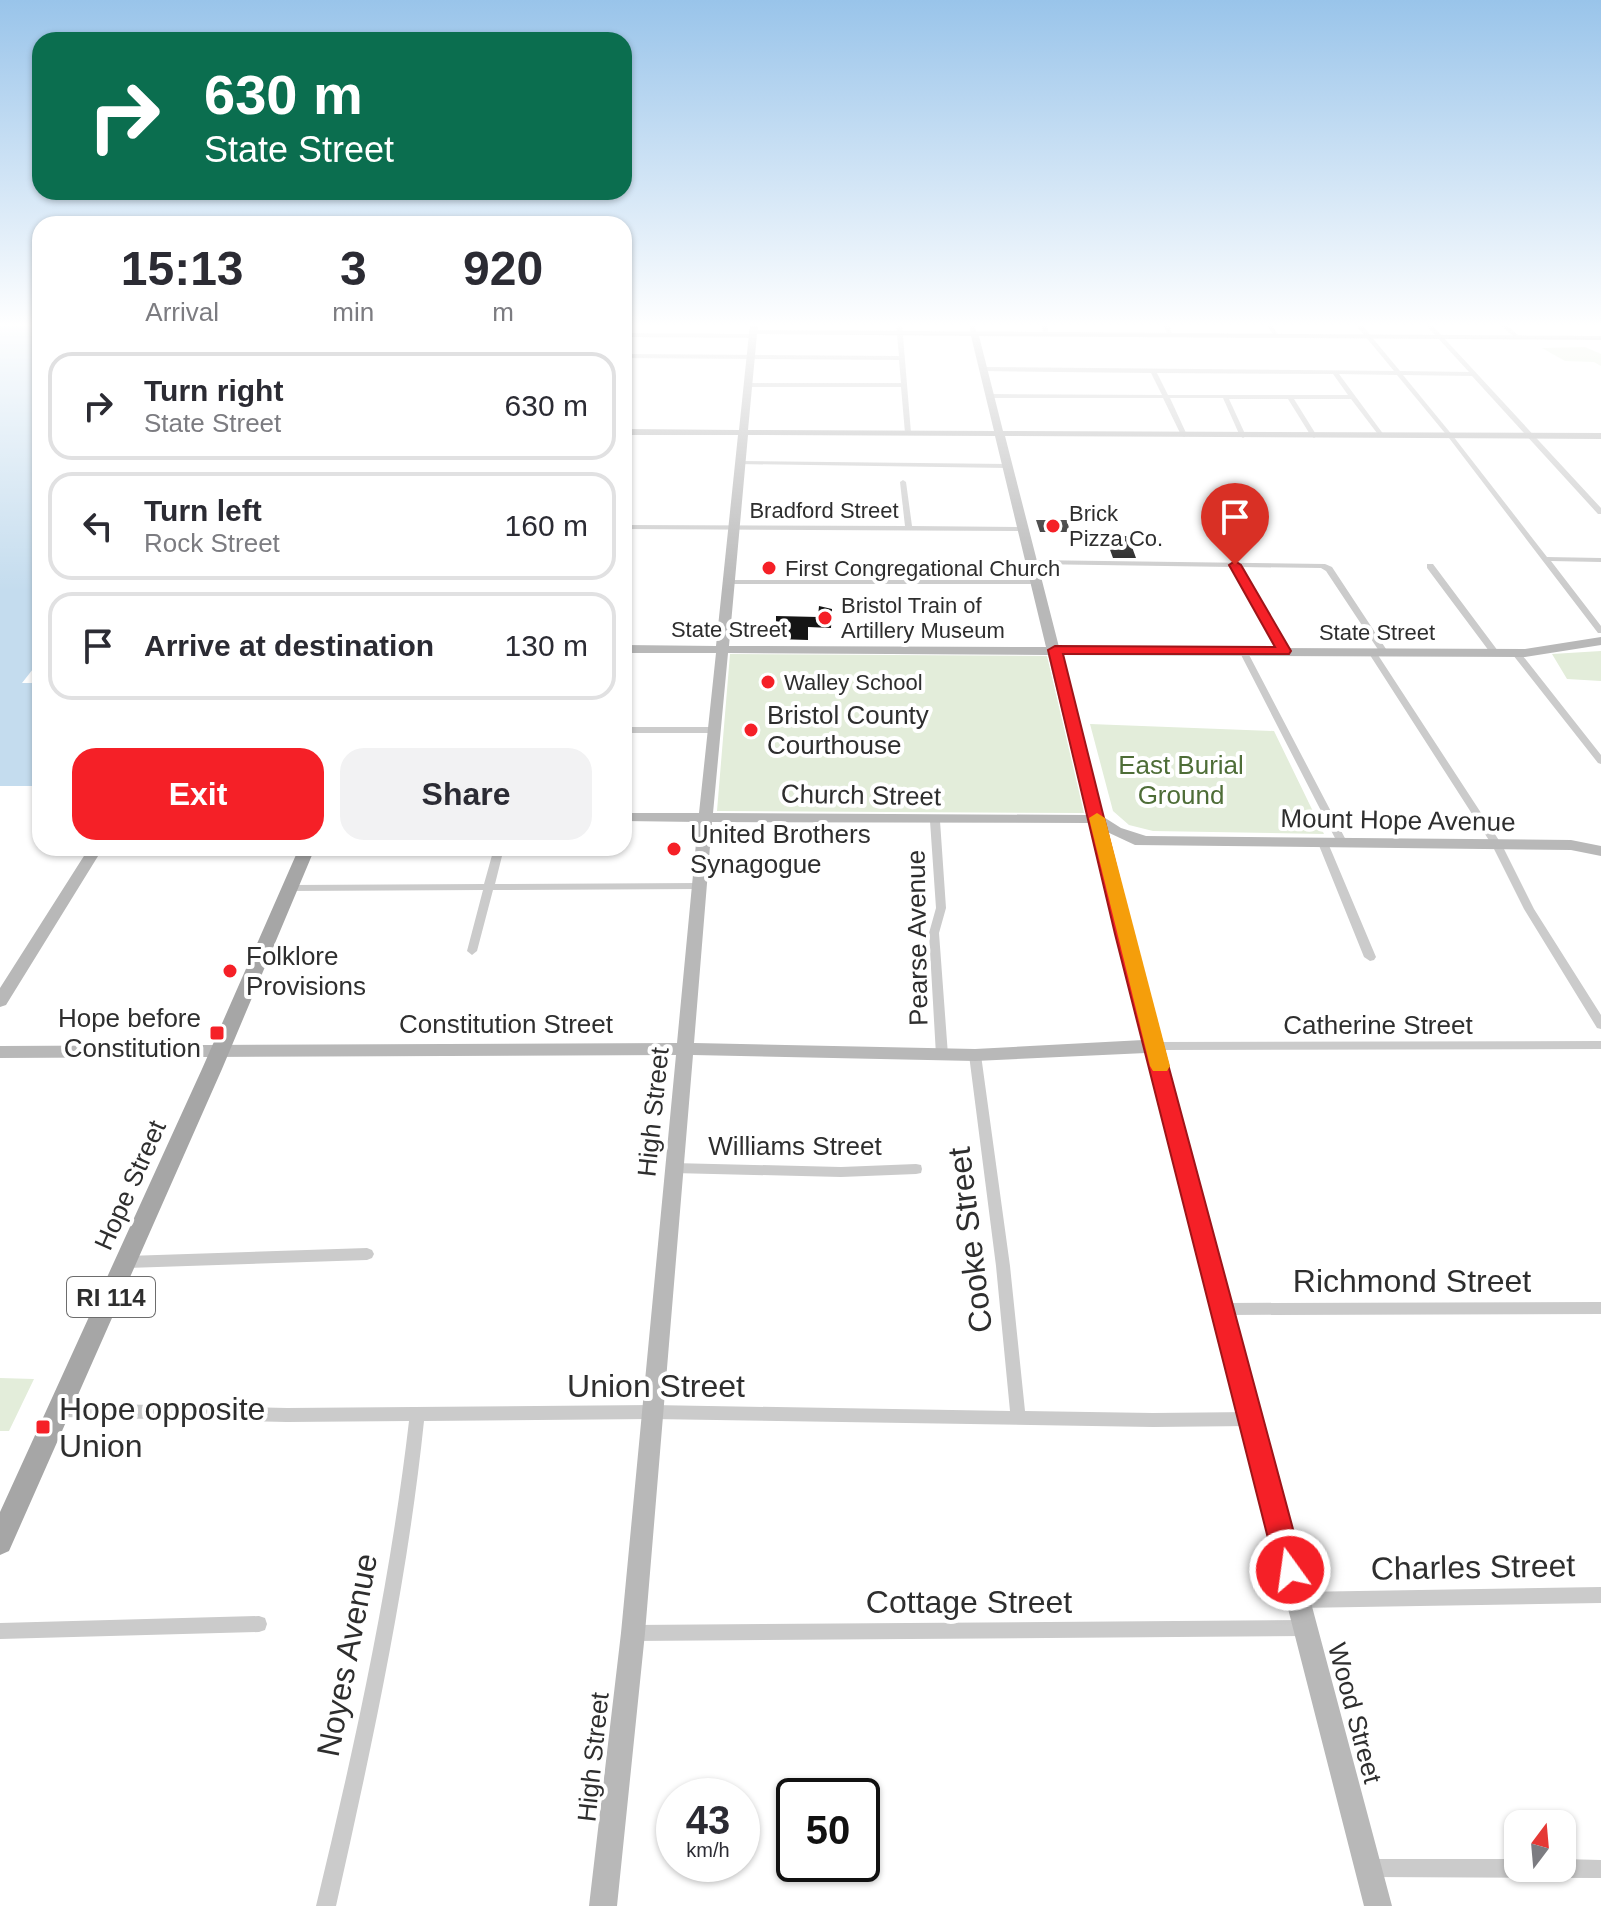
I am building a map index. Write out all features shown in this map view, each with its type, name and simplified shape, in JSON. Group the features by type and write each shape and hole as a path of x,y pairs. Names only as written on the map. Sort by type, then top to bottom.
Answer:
{"main road":[{"name":"Hope Street","path":"0,1542 220,1052 304,856"}],"street":[{"name":"High Street","path":"603,1906 633,1633 744,413"},
{"path":"906,413 908,433"},
{"name":"Wood Street","path":"994,413 1104,842 1127,946 1378,1906"},
{"path":"1173,413 1184,435"},
{"path":"1233,413 1243,436"},
{"path":"1300,413 1314,436"},
{"path":"1365,413 1382,436"},
{"path":"1431,413 1601,631"},
{"path":"1510,413 1601,512"},
{"path":"632,432 1601,436"},
{"path":"739,463 1007,466"},
{"path":"903,482 909,528"},
{"name":"Bradford Street","path":"632,527 1023,529"},
{"path":"1547,559 1601,560"},
{"path":"1032,562 1326,567 1497,845 1529,909 1601,1025"},
{"path":"1235,565 1284,651"},
{"path":"1430,566 1495,653"},
{"path":"728,582 1037,582"},
{"name":"State Street","path":"632,649 1516,653 1601,641"},
{"path":"1243,651 1343,844"},
{"path":"1516,653 1601,761"},
{"path":"632,730 714,730"},
{"name":"Church Street","path":"632,817 935,821 1097,819"},
{"name":"Mount Hope Avenue","path":"1097,819 1116,831 1145,840"},
{"name":"Pearse Avenue","path":"935,821 941,908 934,933 942,1055"},
{"name":"Mount Hope Avenue","path":"1104,842 1571,845 1601,851"},
{"path":"1323,843 1370,957"},
{"path":"0,1001 91,856"},
{"path":"472,951 497,856"},
{"path":"290,888 700,886"},
{"name":"Catherine Street","path":"1155,1046 1601,1045"},
{"name":"Constitution Street","path":"0,1052 685,1049 975,1055 1155,1046"},
{"name":"Cooke Street","path":"975,1055 1003,1266 1018,1418"},
{"name":"Williams Street","path":"673,1168 841,1172 916,1169"},
{"path":"127,1262 367,1254"},
{"name":"Richmond Street","path":"1223,1309 1601,1308"},
{"name":"Union Street","path":"61,1410 287,1415 652,1412 1251,1419"},
{"name":"Noyes Avenue","path":"326,1906 381,1660 411,1482 417,1414"},
{"name":"Charles Street","path":"1298,1600 1601,1595"},
{"path":"0,1631 259,1624"},
{"name":"Cottage Street","path":"633,1633 1306,1628"},
{"path":"1368,1868 1601,1869"}],"green space":[{"path":"1601,651 1601,681 1567,679 1552,654"},
{"path":"730,654 1047,656 1084,813 717,811"},
{"name":"East Burial Ground","path":"1090,724 1274,731 1324,834 1153,831 1129,825 1113,811"},
{"path":"0,1378 34,1379 9,1431 0,1431"}],"water":[{"path":"0,413 32,413 32,670 22,683 32,683 32,786 0,786"}],"building":[{"name":"Brick Pizza Co.","path":"1036,520 1067,520 1070,532 1040,532"},
{"path":"1105,536 1128,536 1136,558 1113,558"},
{"path":"819,606 832,609 831,628 808,627 808,640 743,638 744,624 776,624 776,616 818,617"}],"slow traffic":[{"path":"1097,818 1160,1066"}],"place":[{"name":"Brick Pizza Co.","path":"1053,526"},
{"name":"First Congregational Church","path":"769,568"},
{"name":"Bristol Train of Artillery Museum","path":"825,618"},
{"name":"Walley School","path":"768,682"},
{"name":"Bristol County Courthouse","path":"751,730"},
{"name":"United Brothers Synagogue","path":"674,849"},
{"name":"Folklore Provisions","path":"230,971"},
{"name":"Hope before Constitution","path":"217,1033"},
{"name":"Hope opposite Union","path":"43,1427"}],"route":[{"path":"1235,565 1284,651 1055,650 1124,934 1290,1570"}]}
